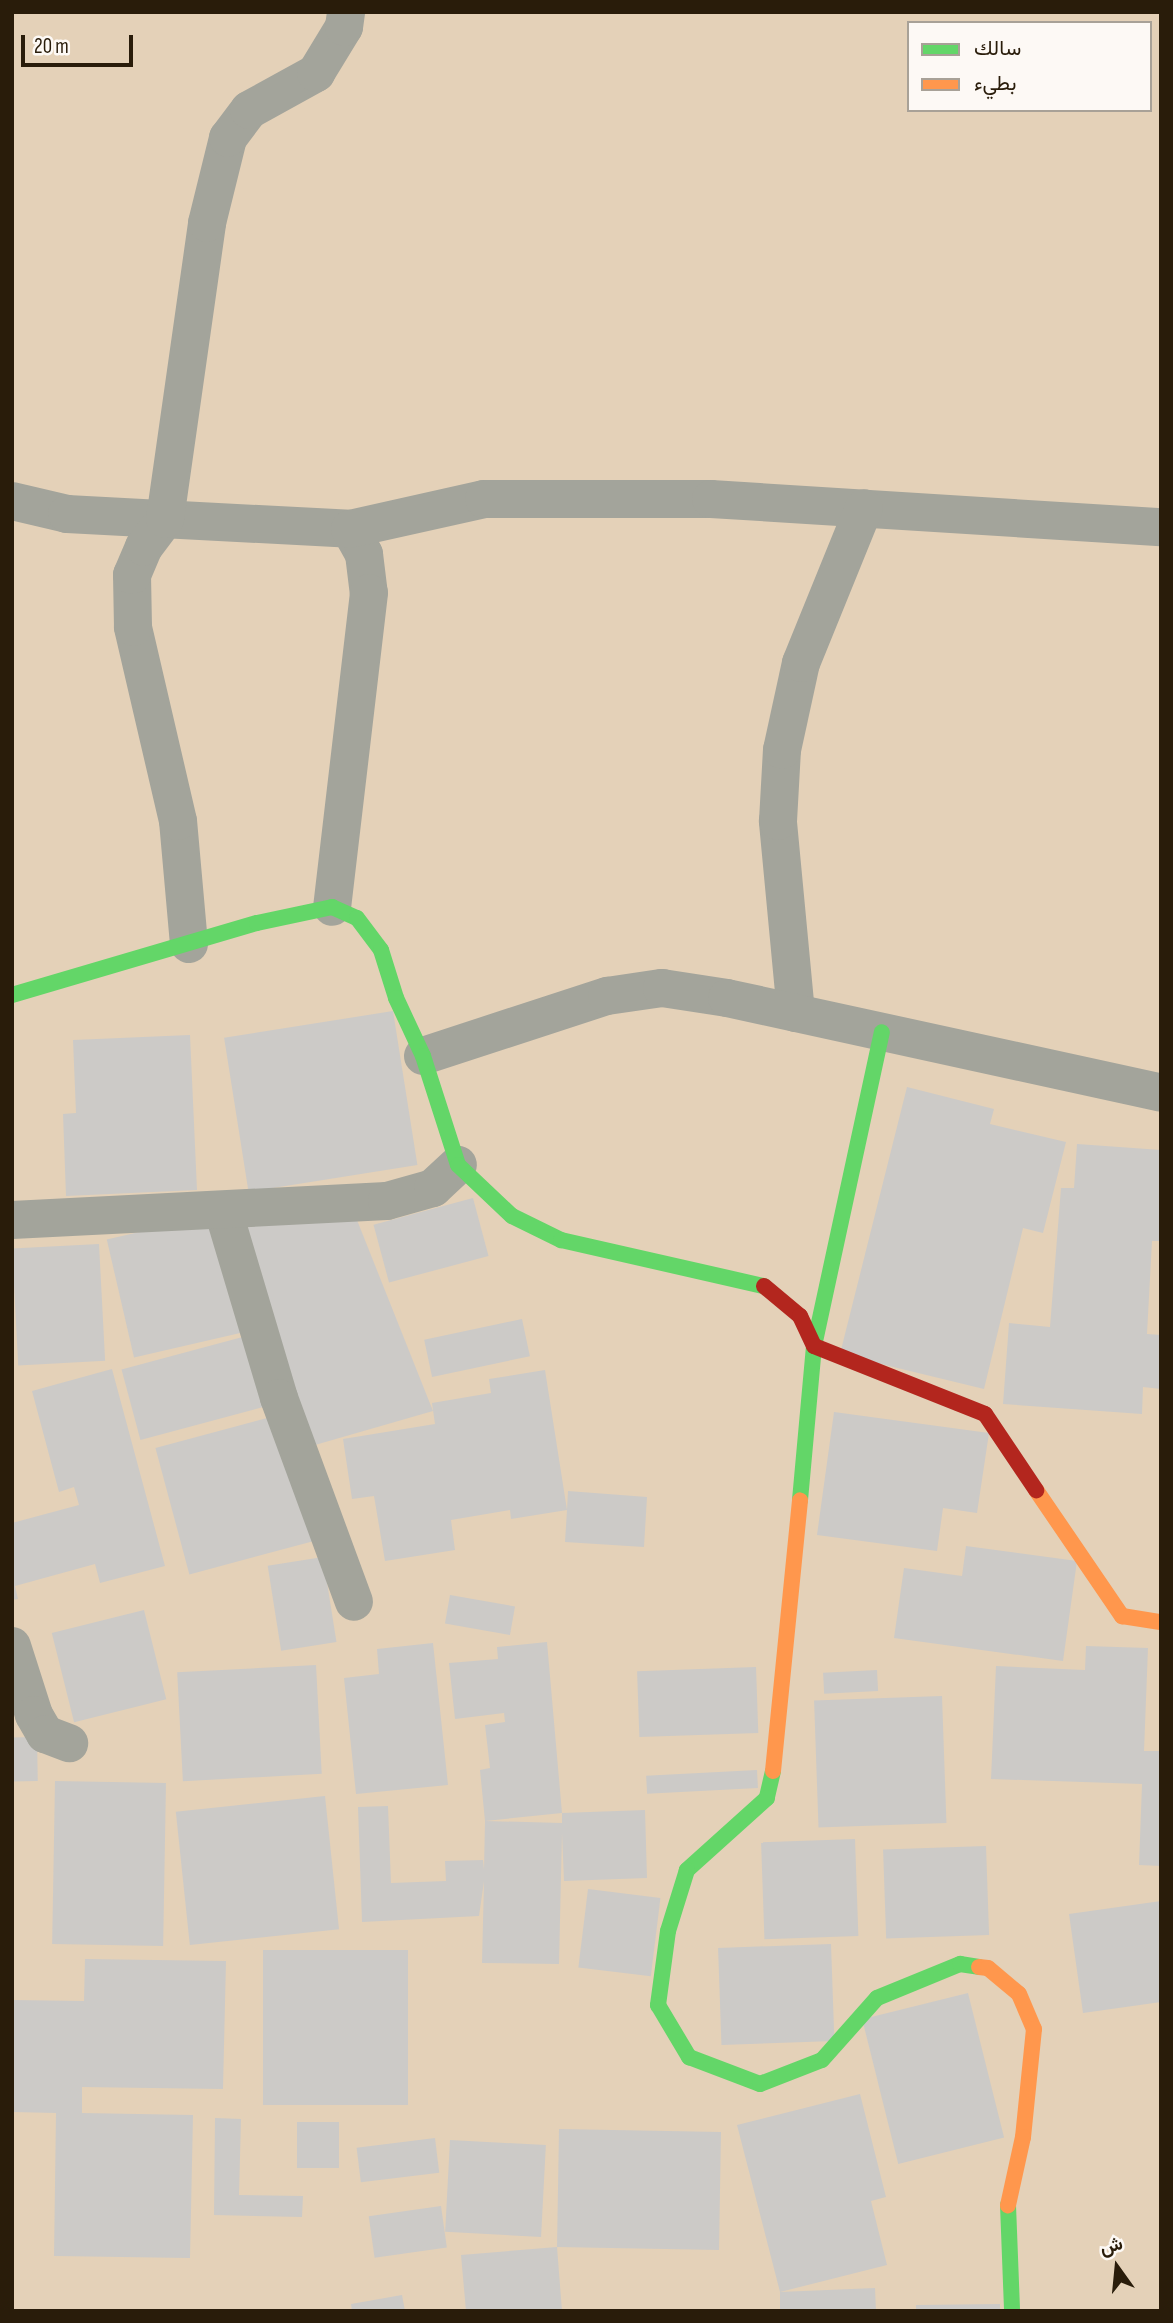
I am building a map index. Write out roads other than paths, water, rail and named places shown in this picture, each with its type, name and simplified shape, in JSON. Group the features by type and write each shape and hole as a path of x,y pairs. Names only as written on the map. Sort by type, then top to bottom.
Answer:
{"street":[{"path":"189,944 178,821 133,627 132,575 144,547 165,519 207,223 228,138 249,110 316,73 344,27 346,12"},
{"path":"12,501 67,514 350,529 484,499 711,499 1161,527"},
{"path":"796,1013 778,821 782,750 801,663 864,508"},
{"path":"332,907 369,593 364,554 350,529"},
{"path":"12,995 257,923 332,907 357,918 381,950 396,998 423,1056 458,1165 512,1216 561,1240 765,1286 800,1316 814,1346 985,1414 1122,1616 1161,1622"},
{"path":"423,1056 607,996 662,988 796,1013 1161,1093"},
{"path":"882,1032 814,1346 775,1764 767,1798 687,1870 668,1931 658,2005 689,2057 760,2084 822,2060 877,1998 960,1964 988,1968 1019,1994 1034,2029 1023,2137 1007,2192 1012,2311"},
{"path":"12,1220 387,1202 433,1188 458,1165"},
{"path":"223,1210 279,1398 354,1602"},
{"path":"12,1646 34,1715 45,1734 69,1744"}]}
